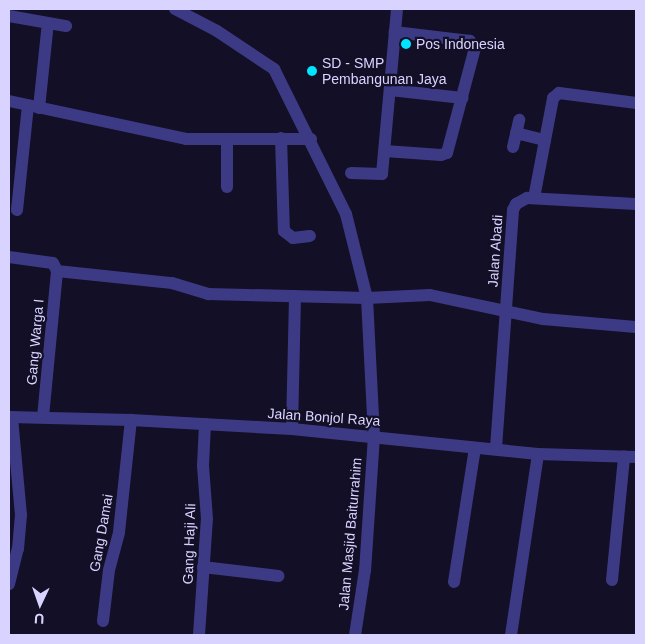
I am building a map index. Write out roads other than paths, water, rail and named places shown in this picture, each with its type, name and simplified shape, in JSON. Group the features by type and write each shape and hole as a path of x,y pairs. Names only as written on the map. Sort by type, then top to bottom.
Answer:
{"street":[{"path":"175,9 218,31 274,69 311,139 346,214 367,298 374,436"},
{"path":"351,173 381,176 397,9"},
{"path":"9,16 66,26"},
{"path":"17,210 48,24"},
{"path":"384,151 442,155 447,153 463,98 474,44 470,41 395,32"},
{"path":"390,90 463,98"},
{"path":"636,103 559,93 553,98 534,198 636,204"},
{"path":"9,101 161,136 227,142 281,138 311,139"},
{"path":"513,147 518,127 545,140"},
{"path":"281,138 284,231 293,238 310,236"},
{"path":"227,142 228,187"},
{"name":"Jalan Abadi","path":"496,448 513,210 518,201 534,198"},
{"path":"9,257 53,264 57,271 172,283 208,294 367,298 430,295 543,319 636,327"},
{"name":"Gang Warga I","path":"43,417 57,271"},
{"path":"292,429 295,296"},
{"path":"9,584 18,549 21,516 10,417"},
{"name":"Jalan Bonjol Raya","path":"10,417 130,420 292,429 374,436 475,448 496,448 538,454 630,457"},
{"name":"Gang Damai","path":"103,621 111,561 119,532 130,420"},
{"name":"Gang Haji Ali","path":"199,635 207,519 203,466 205,424"},
{"name":"Jalan Masjid Baiturrahim","path":"354,635 365,570 374,436"},
{"path":"454,582 475,448"},
{"path":"511,635 538,454"},
{"path":"612,580 630,457"},
{"path":"203,567 278,576"}],"place":[{"name":"Pos Indonesia","path":"406,44"},
{"name":"SD - SMP Pembangunan Jaya","path":"312,71"}]}
